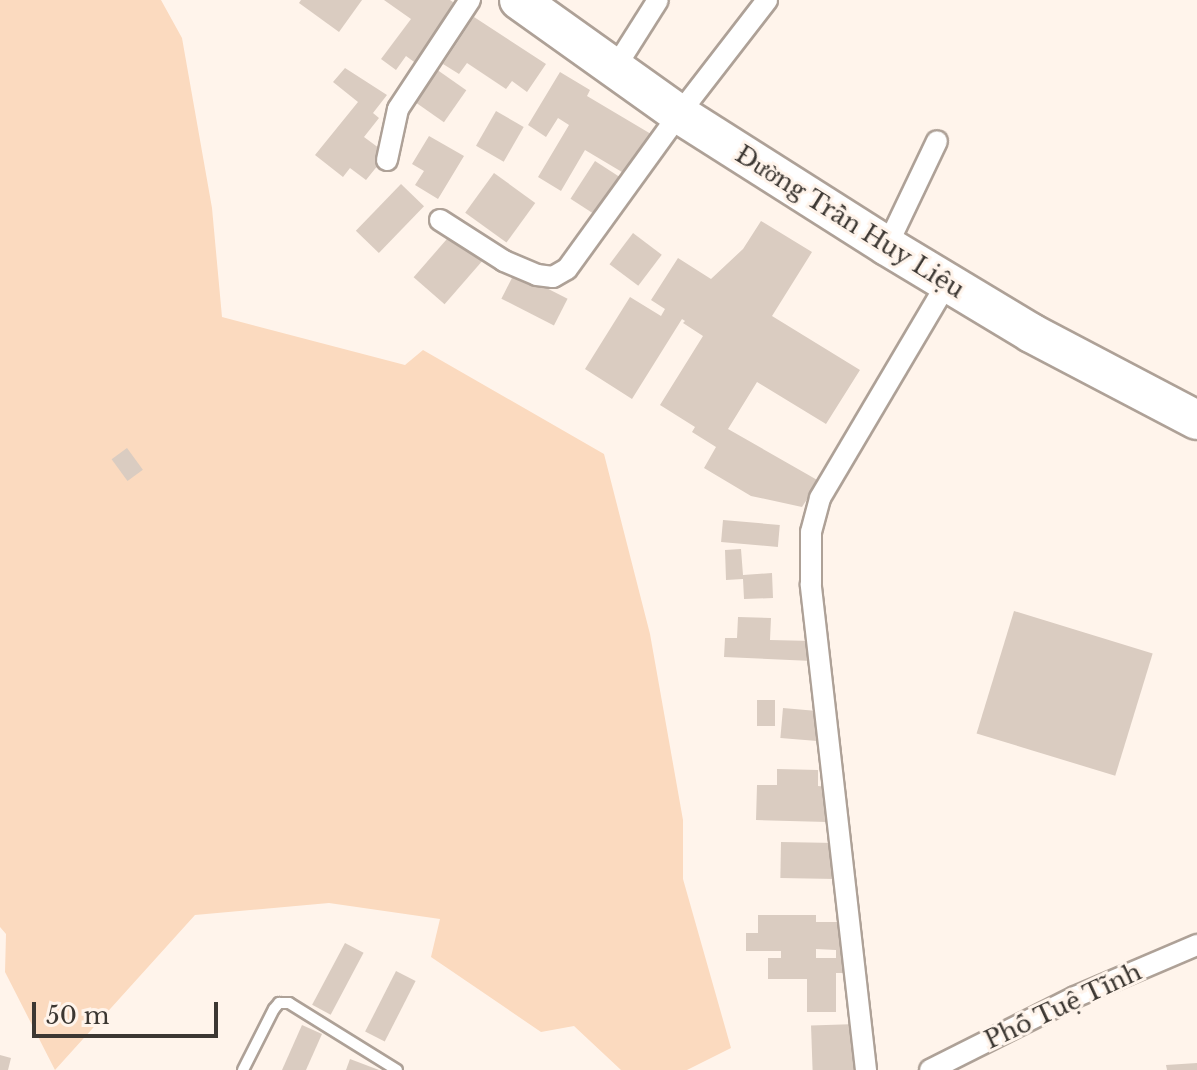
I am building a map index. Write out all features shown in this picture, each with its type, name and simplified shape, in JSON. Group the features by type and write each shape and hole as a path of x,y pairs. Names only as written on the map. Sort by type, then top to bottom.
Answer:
{"highway":[{"name":"Đường Trần Huy Liệu","path":"519,0 679,114 887,246 1031,333 1197,420"}],"street":[{"path":"387,160 398,109 470,0"},
{"path":"615,68 658,0"},
{"path":"440,220 504,261 537,275 553,277 567,269 591,240 679,114 767,0"},
{"path":"887,246 937,141"},
{"path":"866,1070 811,584 811,532 820,498 947,283"},
{"name":"Phố Tuệ Tĩnh","path":"930,1070 1075,997 1197,945"}],"lane":[{"path":"243,1070 279,1003 289,1003 397,1070"}],"shaded area":[{"path":"0,0 161,0 182,38 212,208 222,317 405,365 423,350 604,454 650,634 683,820 683,879 731,1048 687,1070 621,1070 574,1026 541,1032 431,957 440,919 329,903 195,915 55,1070 5,972 6,934 0,927"}],"building":[{"path":"301,0 362,0 339,32 299,3"},
{"path":"384,0 450,0 463,9 421,67 406,56 396,70 381,59 411,19"},
{"path":"474,17 546,64 527,92 512,81 506,89 467,63 459,74 443,64"},
{"path":"345,68 387,95 373,113 379,118 364,137 387,154 366,180 350,168 343,177 315,155 358,102 333,82"},
{"path":"436,69 466,90 444,122 414,101"},
{"path":"560,72 590,90 587,96 651,134 627,175 585,150 561,191 538,177 569,125 558,118 546,137 528,125"},
{"path":"496,111 524,127 504,162 476,146"},
{"path":"429,136 464,156 438,199 415,185 424,171 412,164"},
{"path":"595,161 624,180 600,218 570,199"},
{"path":"494,173 535,203 506,243 465,213"},
{"path":"401,184 424,206 379,253 356,231"},
{"path":"761,221 812,252 772,316 860,370 826,424 757,382 728,429 819,481 802,507 751,496 704,468 716,447 692,432 695,427 660,405 703,336 683,323 685,321 682,319 632,399 585,369 630,297 661,316 665,309 651,300 678,258 711,279 743,249"},
{"path":"453,232 484,259 445,304 414,277"},
{"path":"633,233 662,255 638,286 610,264"},
{"path":"515,272 568,299 554,326 501,299"},
{"path":"127,448 143,470 127,481 112,459"},
{"path":"723,520 780,525 778,547 721,542"},
{"path":"741,549 743,575 772,573 773,598 744,599 743,579 726,580 725,550"},
{"path":"1014,611 1153,653 1115,776 977,733"},
{"path":"738,617 771,618 770,640 813,641 812,661 724,657 725,638 737,638"},
{"path":"757,700 775,700 775,726 757,726"},
{"path":"783,708 820,711 817,741 780,738"},
{"path":"777,769 818,770 818,786 828,787 827,822 756,820 757,785 777,785"},
{"path":"781,842 836,843 835,879 780,878"},
{"path":"758,915 816,915 816,922 848,922 848,973 836,973 836,1012 807,1012 807,979 768,979 768,958 781,958 781,951 746,951 746,933 758,933","holes":["816,949 836,950 836,958 816,958"]},
{"path":"345,943 364,953 331,1015 312,1005"},
{"path":"396,971 416,981 385,1042 365,1032"},
{"path":"857,1024 859,1070 813,1070 811,1026"},
{"path":"302,1025 322,1034 306,1070 282,1070"},
{"path":"0,1055 11,1058 8,1070 0,1070"},
{"path":"350,1059 379,1070 346,1070"},
{"path":"1197,1063 1197,1070 1167,1070 1166,1065"}]}
